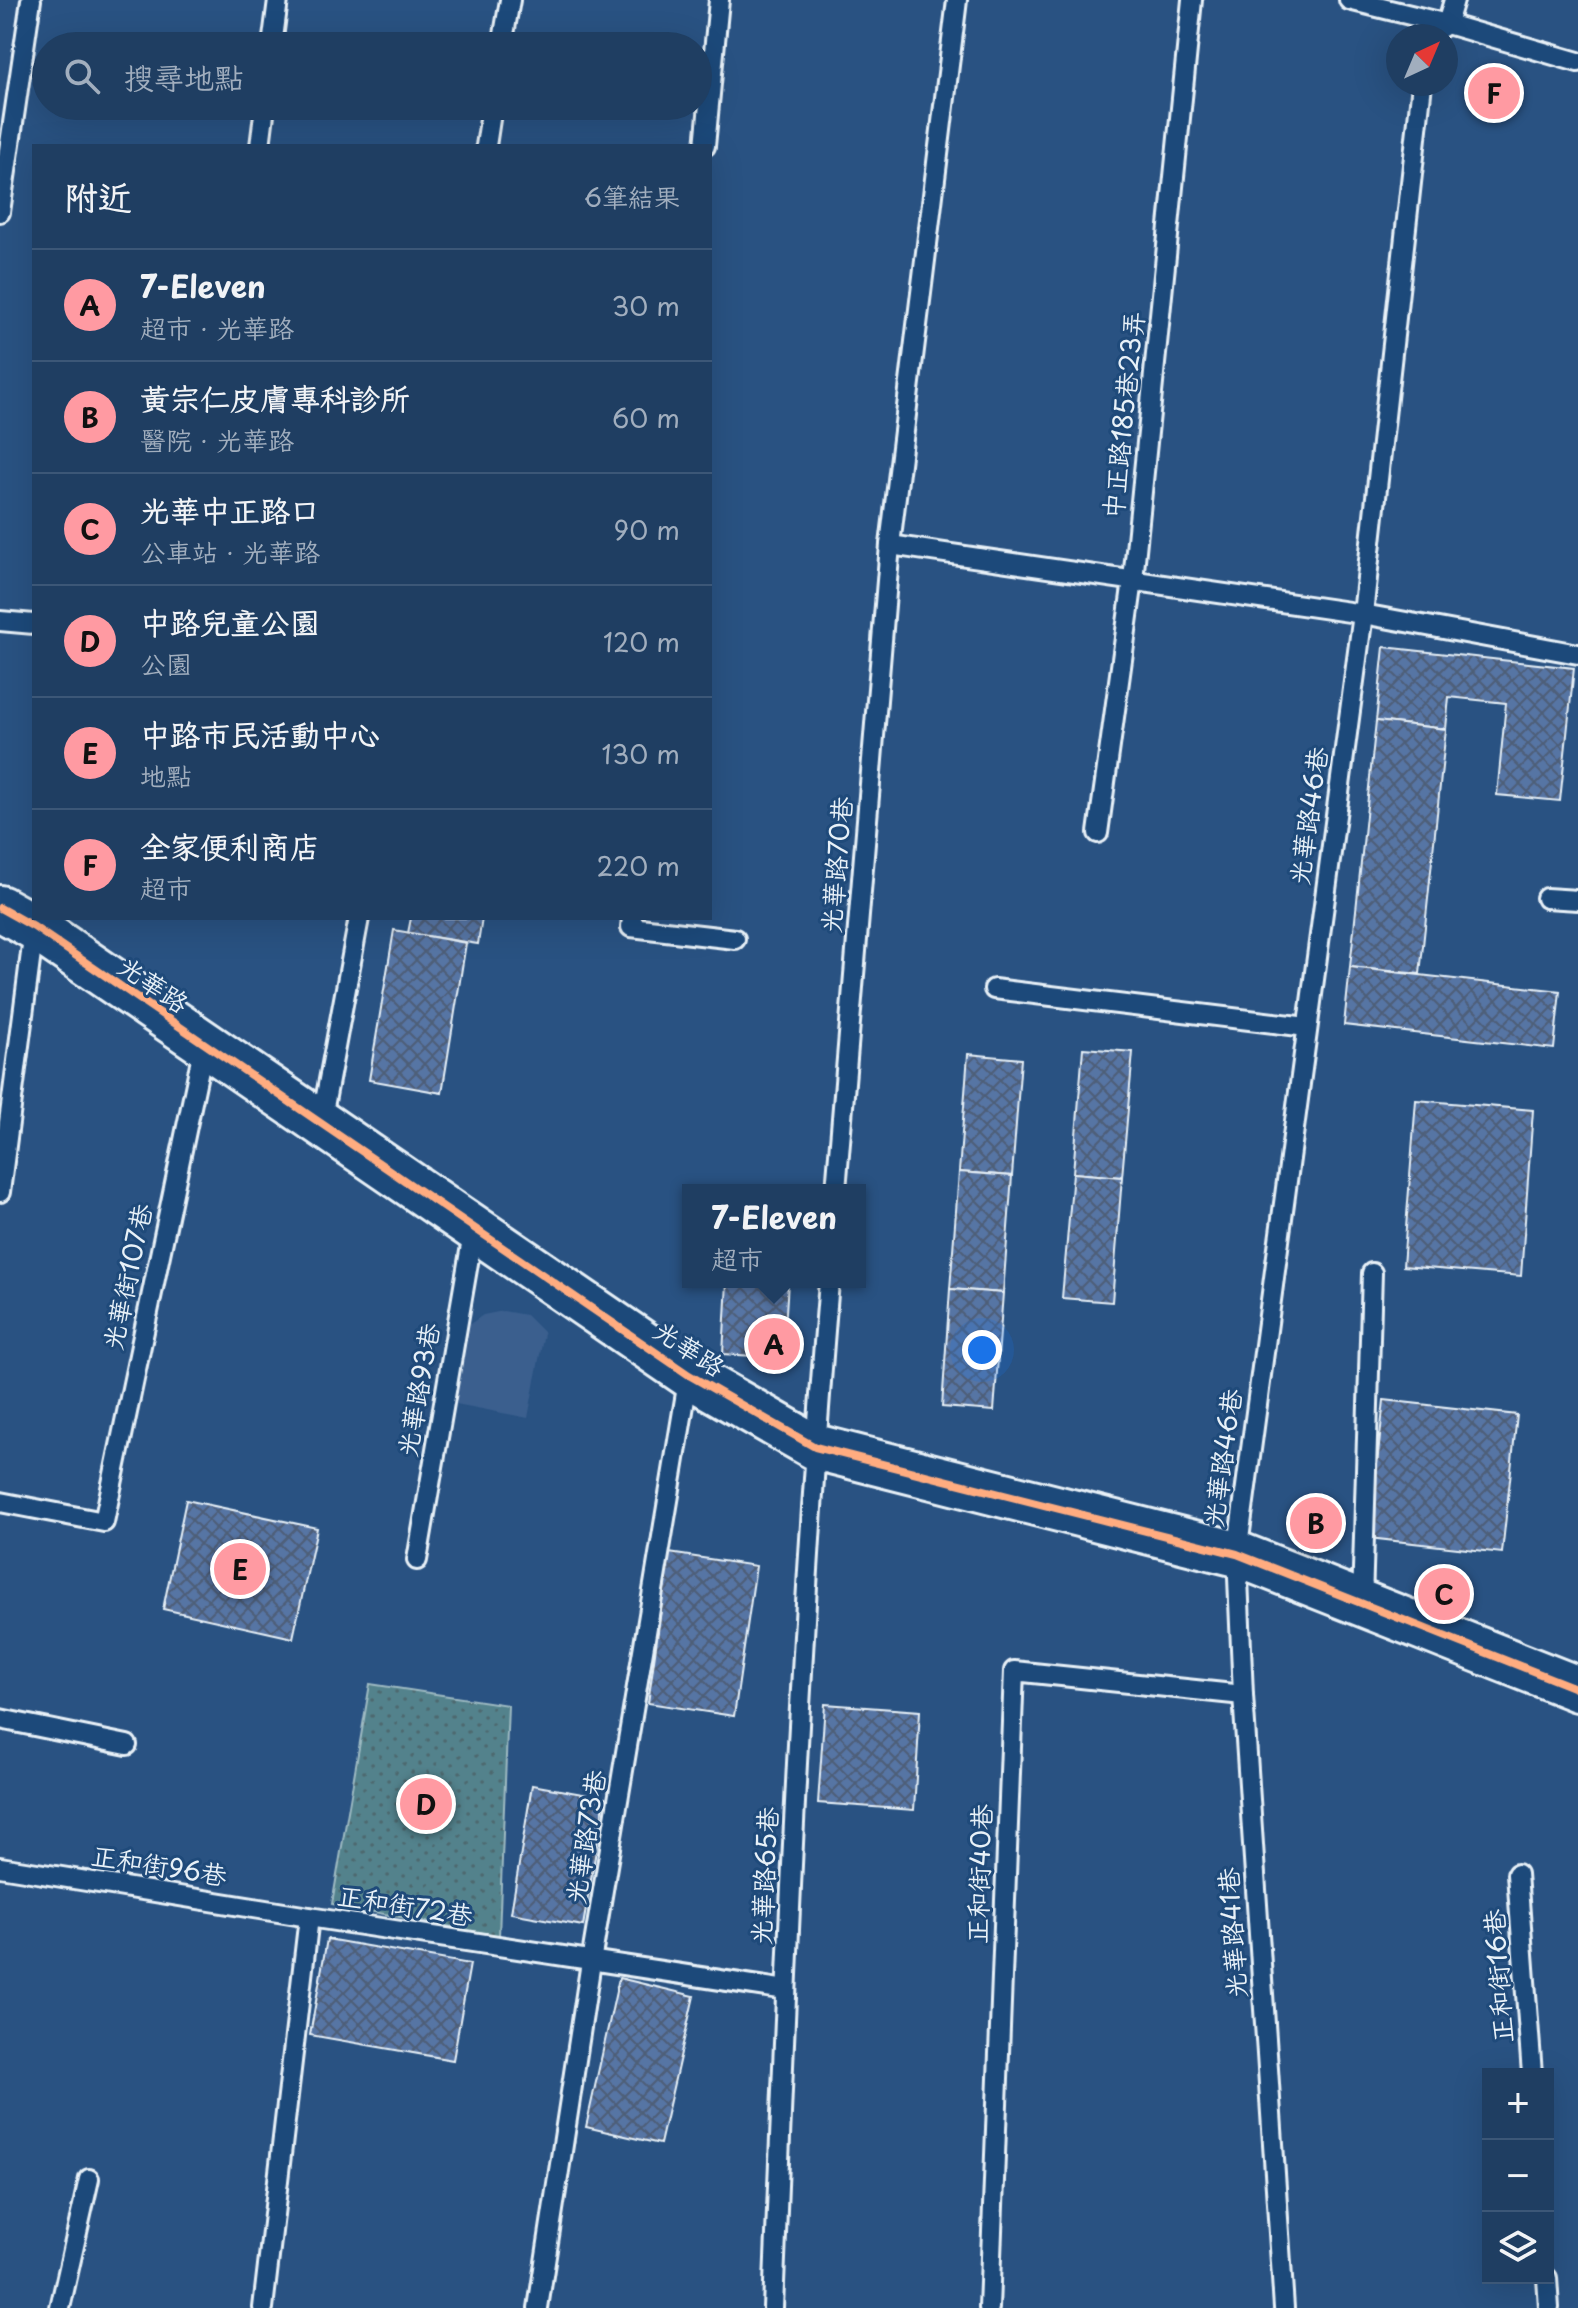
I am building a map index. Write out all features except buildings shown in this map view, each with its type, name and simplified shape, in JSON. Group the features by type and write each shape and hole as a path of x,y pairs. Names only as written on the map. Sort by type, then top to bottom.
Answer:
{"street":[{"name":"光華路","path":"17,918 689,1375 815,1447 1237,1554 1578,1689"}],"lane":[{"path":"0,212 31,0"},
{"path":"274,32 278,0"},
{"path":"504,32 510,0"},
{"path":"712,73 719,0"},
{"name":"光華路70巷","path":"837,1184 890,545 957,0"},
{"name":"中正路185巷23弄","path":"1098,833 1133,580 1192,0"},
{"path":"1349,0 1447,24 1454,0"},
{"path":"1458,27 1578,62"},
{"name":"光華路46巷","path":"1237,1554 1363,614 1421,96"},
{"path":"260,144 263,120"},
{"path":"486,144 490,120"},
{"path":"705,144 707,120"},
{"path":"890,545 1363,614 1578,654"},
{"path":"0,621 32,624"},
{"path":"1546,898 1578,900"},
{"path":"0,1192 17,918"},
{"path":"321,1123 359,920"},
{"path":"632,920 631,927 735,939"},
{"path":"994,989 1307,1027"},
{"name":"光華街107巷","path":"0,1502 104,1522 204,1043"},
{"name":"光華路93巷","path":"417,1560 474,1228"},
{"path":"1362,1604 1372,1273"},
{"path":"815,1447 828,1288"},
{"name":"光華路73巷","path":"538,2308 591,1962 689,1375"},
{"name":"光華路65巷","path":"773,2308 793,1824 815,1447"},
{"name":"光華路41巷","path":"1237,1554 1243,1695 1284,2308"},
{"name":"正和街40巷","path":"989,2308 1014,1671 1243,1695"},
{"path":"0,1719 127,1745"},
{"name":"正和街96巷","path":"0,1867 309,1917"},
{"name":"正和街16巷","path":"1517,1874 1532,2068"},
{"name":"正和街72巷","path":"263,2308 309,1917 786,1990"},
{"path":"60,2308 89,2179"},
{"path":"1547,2284 1549,2308"}],"shaded area":[{"path":"503,1311 526,1315 544,1333 528,1418 456,1404 470,1324 483,1315"}],"green space":[{"path":"370,1684 508,1705 499,1936 332,1904"}],"cycle path":[{"path":"0,908 34,927 689,1375 815,1447 1237,1554 1578,1689"}],"place":[{"name":"全家便利商店","path":"1494,93"},
{"name":"7-Eleven","path":"774,1344"},
{"name":"黃宗仁皮膚專科診所","path":"1316,1523"},
{"name":"中路市民活動中心","path":"240,1569"},
{"name":"光華中正路口","path":"1444,1594"},
{"name":"中路兒童公園","path":"426,1804"}]}
